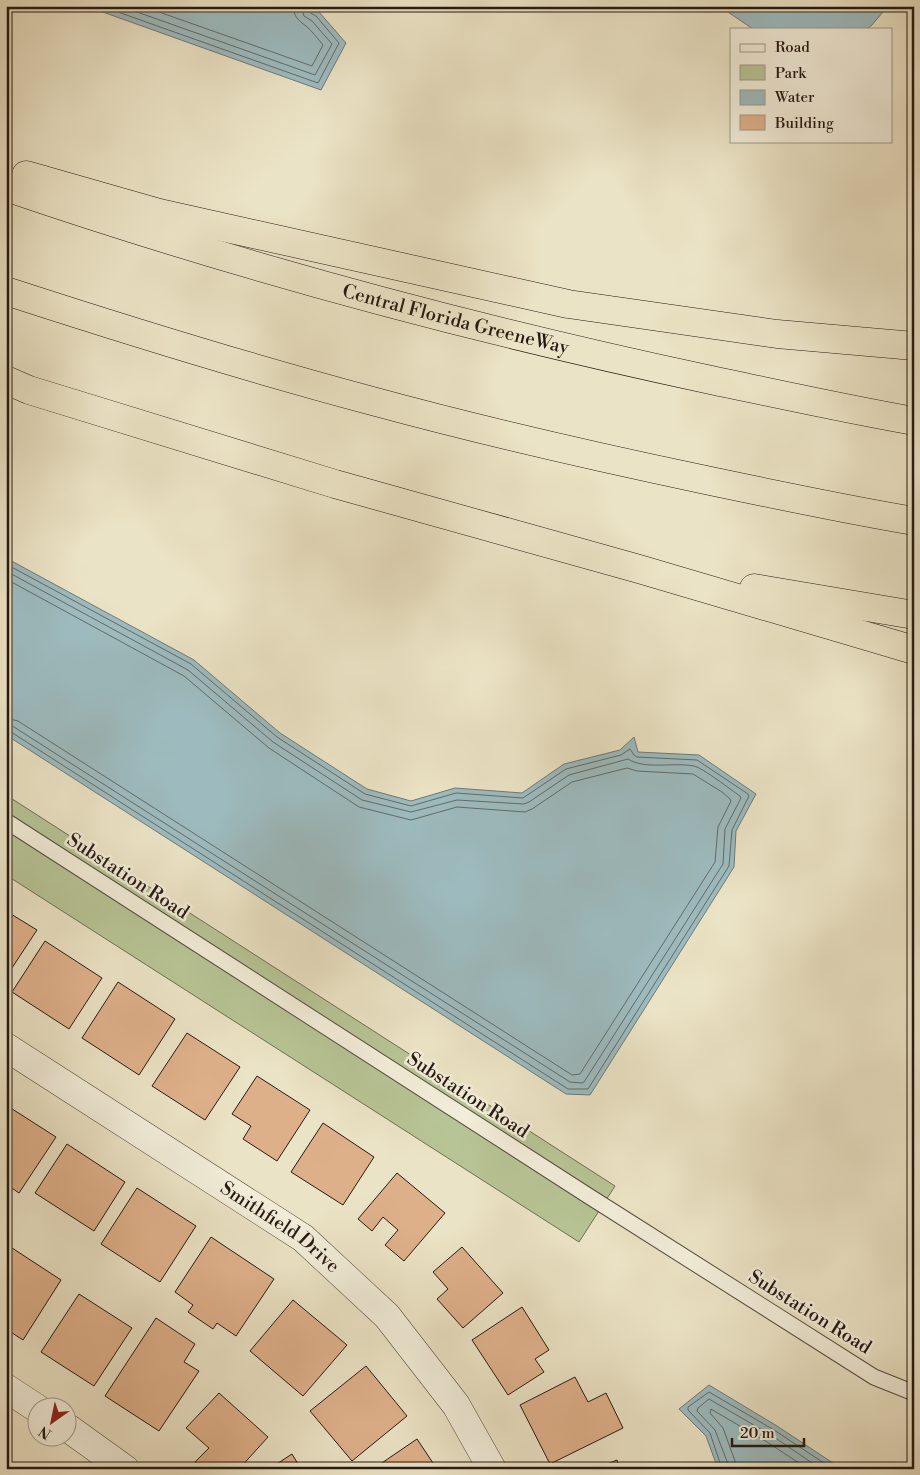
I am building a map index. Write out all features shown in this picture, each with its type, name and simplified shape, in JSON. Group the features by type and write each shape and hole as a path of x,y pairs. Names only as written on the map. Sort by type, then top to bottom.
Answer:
{"highway":[{"path":"6,169 159,213 568,304 777,334 914,346"},
{"name":"Central Florida GreeneWay","path":"6,187 277,272 411,309 657,368 914,421"},
{"path":"6,291 195,350 377,403 636,465 914,522"},
{"path":"6,380 29,390 326,481 639,569 914,650"},
{"path":"639,569 914,614"}],"street":[{"name":"Smithfield Drive","path":"6,1047 303,1238 387,1316 456,1405 492,1469"},
{"path":"6,1388 28,1402"},
{"path":"78,1435 125,1469"}],"lane":[{"name":"Substation Road","path":"6,821 587,1195 874,1377 914,1393"}],"green space":[{"path":"6,795 615,1186 579,1242 6,875"}],"water":[{"path":"86,6 309,6 319,12 346,43 321,90"},
{"path":"719,6 888,6 868,28 752,28"},
{"path":"6,558 194,660 280,733 367,789 411,801 455,788 522,793 564,764 620,750 634,737 638,752 699,755 756,794 736,831 734,867 590,1095 566,1094 6,735"},
{"path":"709,1385 777,1426 842,1469 718,1469 706,1436 679,1409"}],"building":[{"path":"6,911 37,930 6,977"},
{"path":"45,941 102,978 69,1029 12,992"},
{"path":"118,982 175,1019 139,1075 82,1038"},
{"path":"187,1033 240,1067 205,1120 152,1086"},
{"path":"257,1076 310,1110 277,1161 243,1139 251,1126 232,1114"},
{"path":"6,1105 56,1137 19,1193 6,1184"},
{"path":"323,1123 374,1157 343,1205 291,1172"},
{"path":"67,1144 125,1182 94,1231 35,1193"},
{"path":"397,1173 445,1213 404,1261 385,1245 398,1230 383,1217 372,1231 358,1219"},
{"path":"137,1188 196,1226 160,1282 101,1244"},
{"path":"211,1237 274,1279 236,1336 217,1323 213,1329 188,1312 193,1305 175,1292"},
{"path":"6,1244 61,1280 23,1340 6,1329"},
{"path":"462,1247 503,1293 463,1328 437,1299 448,1289 433,1272"},
{"path":"79,1294 132,1328 94,1386 41,1352"},
{"path":"293,1300 347,1345 303,1396 250,1351"},
{"path":"522,1307 549,1350 535,1359 544,1372 508,1395 472,1340"},
{"path":"156,1318 195,1344 184,1362 199,1371 159,1431 105,1396"},
{"path":"366,1366 407,1416 352,1461 310,1411"},
{"path":"575,1377 588,1402 606,1393 623,1428 550,1464 520,1405"},
{"path":"219,1393 268,1437 239,1469 202,1469 195,1462 209,1448 186,1428"},
{"path":"417,1439 437,1469 373,1469"},
{"path":"292,1454 301,1469 269,1469"},
{"path":"617,1460 620,1469 595,1469"}]}
